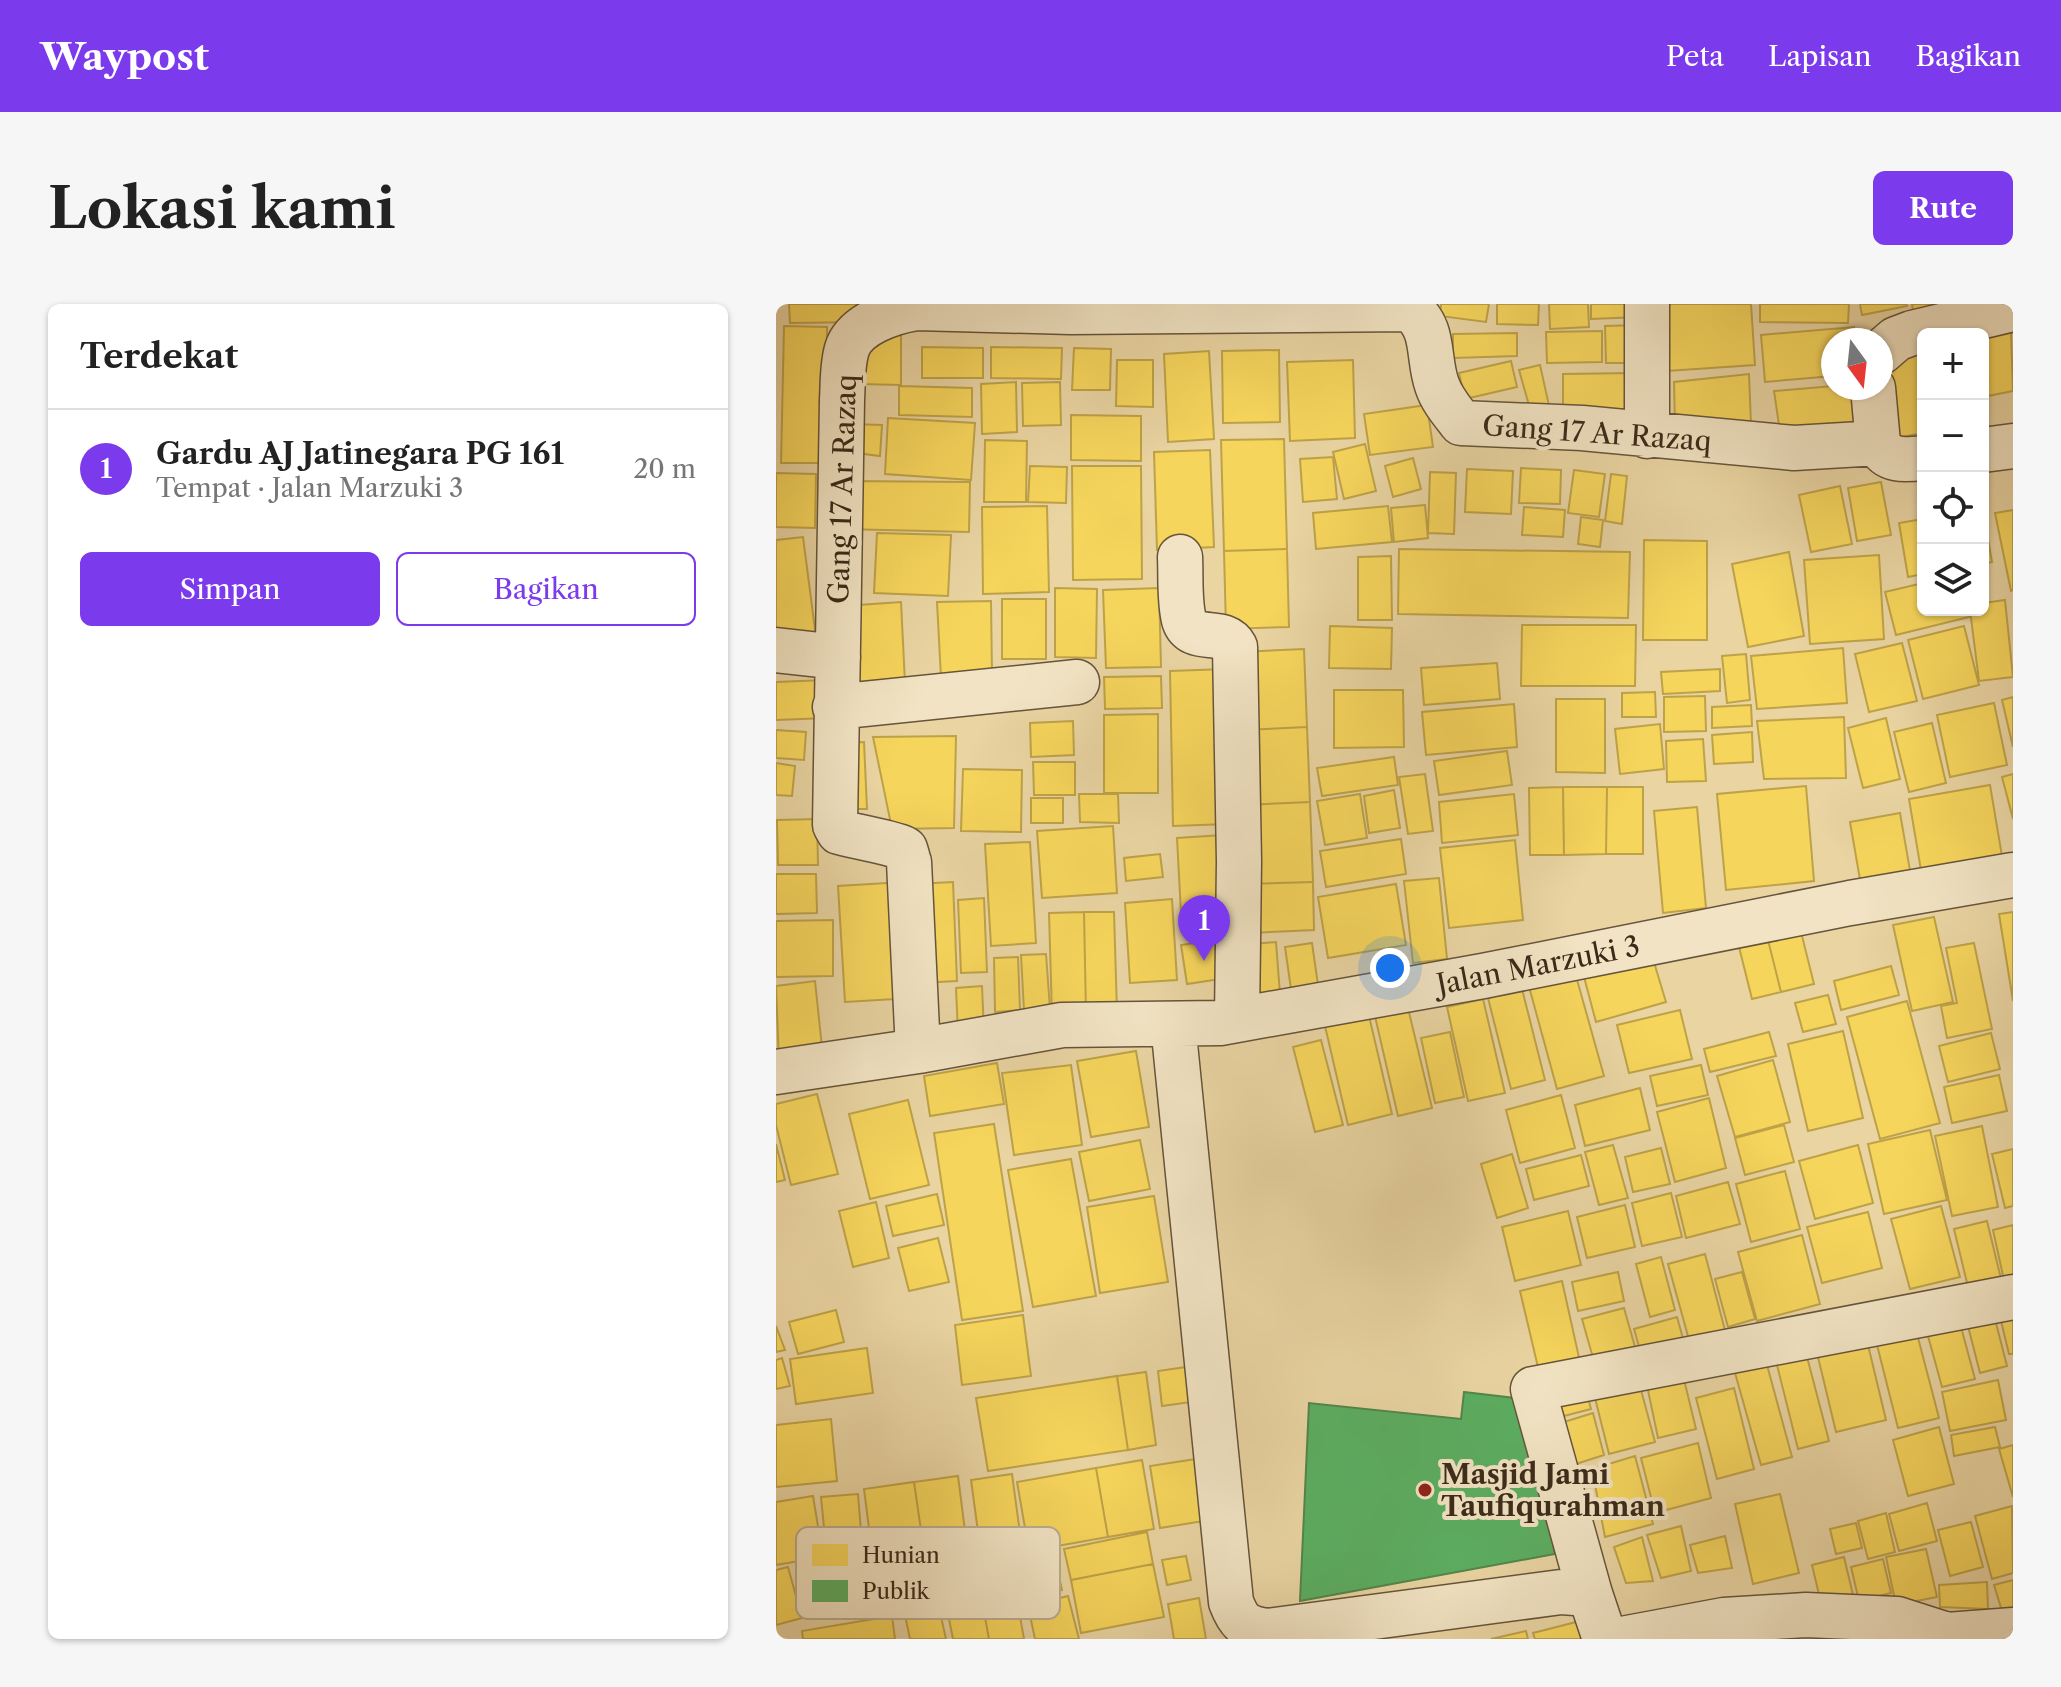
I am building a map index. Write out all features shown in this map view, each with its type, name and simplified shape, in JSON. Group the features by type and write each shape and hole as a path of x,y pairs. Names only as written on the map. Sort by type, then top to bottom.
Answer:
{"street":[{"path":"1647,304 1647,436"},
{"name":"Gang 17 Ar Razaq","path":"918,1051 909,862 905,850 900,845 866,840 836,829 835,707 842,400 846,350 861,330 899,311 916,308 1410,309 1422,318 1429,334 1438,388 1461,423 1582,428 1794,448 1878,443"},
{"path":"1893,342 1912,333 2013,309"},
{"path":"1874,400 1878,443 1882,452 1895,459 1917,458"},
{"path":"1989,449 2013,446"},
{"path":"1180,557 1184,619 1189,629 1199,635 1224,636 1231,639 1235,647 1239,861 1237,1019"},
{"path":"776,650 838,657"},
{"path":"835,707 1077,682"},
{"name":"Jalan Marzuki 3","path":"776,1072 1062,1025 1220,1023 2013,875"},
{"path":"1173,1024 1231,1602 1238,1620 1248,1628 1268,1631 1561,1592 1590,1594"},
{"path":"1605,1639 1533,1389 2013,1297"},
{"path":"1622,1639 1724,1620 1806,1615 1897,1619 1947,1635 2013,1630"}],"building: Hunian":[{"path":"789,304 865,304 865,322 790,323"},
{"path":"1441,304 1489,304 1486,322 1440,316"},
{"path":"1497,304 1539,304 1538,325 1497,324"},
{"path":"1549,304 1588,304 1589,327 1550,329"},
{"path":"1591,304 1639,304 1640,317 1591,319"},
{"path":"1664,304 1751,304 1755,365 1667,371"},
{"path":"1760,304 1849,304 1848,323 1760,322"},
{"path":"1860,304 1906,304 1907,306 1862,315"},
{"path":"1912,304 1951,304 1913,312"},
{"path":"1640,325 1641,363 1606,363 1605,326"},
{"path":"784,326 827,327 826,463 781,463"},
{"path":"1821,330 1821,377 1765,382 1761,335"},
{"path":"1602,331 1602,362 1547,363 1546,332"},
{"path":"2011,332 2013,391 1989,396 1989,335"},
{"path":"901,333 901,385 858,384 865,335"},
{"path":"1517,333 1517,356 1453,358 1453,334"},
{"path":"922,347 983,348 983,378 922,378"},
{"path":"991,347 1062,348 1061,379 991,378"},
{"path":"1074,348 1111,349 1110,390 1072,390"},
{"path":"1279,350 1280,422 1223,423 1222,351"},
{"path":"1209,351 1214,439 1168,442 1164,354"},
{"path":"1917,354 1917,434 1891,439 1888,400 1893,400 1893,358"},
{"path":"1117,360 1153,360 1153,407 1116,406"},
{"path":"1353,360 1355,438 1290,441 1287,362"},
{"path":"1511,361 1517,387 1465,399 1459,373"},
{"path":"1540,365 1550,410 1532,416 1519,370"},
{"path":"1633,373 1633,419 1563,420 1563,374"},
{"path":"1749,374 1751,424 1675,427 1674,382"},
{"path":"1016,382 1017,432 982,434 981,384"},
{"path":"1060,382 1061,425 1023,426 1022,383"},
{"path":"899,386 972,388 972,417 899,415"},
{"path":"1821,387 1821,400 1857,400 1860,432 1781,439 1774,391"},
{"path":"1427,405 1433,447 1370,455 1364,414"},
{"path":"1071,415 1141,416 1141,461 1071,460"},
{"path":"888,418 975,423 971,480 885,474"},
{"path":"849,424 882,425 880,456 849,452"},
{"path":"1284,439 1287,549 1224,551 1221,440"},
{"path":"985,440 1027,441 1026,502 984,502"},
{"path":"1365,444 1376,491 1344,499 1333,452"},
{"path":"1210,450 1214,547 1157,550 1154,452"},
{"path":"1333,457 1337,499 1303,502 1300,459"},
{"path":"1413,458 1421,489 1393,497 1385,466"},
{"path":"1030,466 1067,467 1066,503 1028,502"},
{"path":"1072,466 1141,466 1142,579 1073,580"},
{"path":"1521,468 1561,470 1560,504 1519,503"},
{"path":"1467,469 1513,471 1511,514 1465,512"},
{"path":"1574,470 1605,474 1599,517 1568,513"},
{"path":"1430,472 1456,473 1454,534 1428,533"},
{"path":"776,473 816,474 815,528 776,527"},
{"path":"1611,474 1627,476 1622,524 1605,521"},
{"path":"845,481 970,482 969,532 842,529"},
{"path":"1881,482 1891,535 1857,541 1848,488"},
{"path":"1840,486 1852,544 1811,552 1799,495"},
{"path":"1425,505 1428,538 1394,542 1391,508"},
{"path":"1047,506 1049,592 983,594 982,507"},
{"path":"1388,506 1392,542 1316,549 1313,513"},
{"path":"1524,507 1565,510 1563,537 1522,535"},
{"path":"2013,510 2013,590 2011,591 1995,513"},
{"path":"1581,517 1603,520 1600,547 1578,544"},
{"path":"1917,520 1917,575 1908,577 1899,523"},
{"path":"877,533 951,535 948,596 874,593"},
{"path":"803,537 817,645 776,643 776,540"},
{"path":"1644,540 1707,541 1707,640 1643,640"},
{"path":"1287,549 1289,627 1226,629 1224,551"},
{"path":"1399,549 1630,552 1628,618 1398,614"},
{"path":"1789,552 1804,636 1748,647 1732,564"},
{"path":"1879,555 1884,639 1810,644 1804,560"},
{"path":"1391,556 1392,620 1358,620 1358,557"},
{"path":"1917,584 1917,616 1969,617 1896,635 1885,592"},
{"path":"1055,588 1097,589 1096,658 1055,657"},
{"path":"1159,588 1161,667 1106,668 1103,590"},
{"path":"1002,599 1046,599 1046,659 1002,659"},
{"path":"2005,600 2013,677 1979,681 1971,616 1989,616 1989,602"},
{"path":"991,601 992,674 941,678 937,602"},
{"path":"901,602 905,683 849,689 844,606"},
{"path":"1522,625 1636,625 1635,686 1521,686"},
{"path":"1330,626 1392,628 1391,669 1329,668"},
{"path":"1964,626 1979,685 1923,699 1908,640"},
{"path":"1902,643 1917,701 1869,712 1855,654"},
{"path":"1843,648 1847,703 1757,709 1751,656"},
{"path":"1304,649 1307,727 1243,730 1240,652"},
{"path":"1746,654 1750,700 1727,703 1722,656"},
{"path":"1497,663 1500,699 1424,705 1421,668"},
{"path":"1226,669 1228,824 1173,826 1170,671"},
{"path":"1720,669 1720,691 1663,694 1661,672"},
{"path":"1161,676 1162,708 1105,709 1104,677"},
{"path":"825,680 826,718 776,720 776,682"},
{"path":"1334,690 1403,690 1404,747 1334,748"},
{"path":"1655,692 1656,717 1622,717 1622,693"},
{"path":"1705,696 1706,731 1664,732 1664,697"},
{"path":"2013,697 2013,747 2002,700"},
{"path":"1556,699 1605,699 1605,773 1556,772"},
{"path":"1994,703 2007,765 1950,777 1937,715"},
{"path":"1514,704 1517,747 1426,755 1422,712"},
{"path":"1751,705 1752,726 1712,728 1712,707"},
{"path":"1158,714 1158,793 1104,793 1104,715"},
{"path":"1844,717 1846,778 1764,779 1757,721"},
{"path":"1886,718 1900,779 1863,788 1848,728"},
{"path":"1073,721 1074,755 1031,757 1030,723"},
{"path":"1932,723 1946,783 1909,792 1894,732"},
{"path":"1660,724 1664,769 1620,774 1615,729"},
{"path":"1307,727 1310,802 1245,805 1243,730"},
{"path":"776,730 806,732 804,760 776,758"},
{"path":"1752,732 1753,762 1714,764 1712,735"},
{"path":"956,736 954,828 892,829 873,737"},
{"path":"1703,739 1706,781 1667,782 1666,741"},
{"path":"864,742 867,809 841,809 842,743"},
{"path":"1507,751 1512,785 1439,795 1434,761"},
{"path":"1394,757 1398,785 1322,796 1317,768"},
{"path":"1033,762 1075,762 1075,795 1034,795"},
{"path":"776,763 795,766 792,796 776,795"},
{"path":"963,769 1022,770 1021,832 961,831"},
{"path":"1425,774 1433,831 1408,834 1399,777"},
{"path":"2013,774 2013,819 2002,777"},
{"path":"1990,785 2004,868 1923,882 1909,799"},
{"path":"1806,786 1814,881 1726,890 1717,794"},
{"path":"1563,787 1564,855 1530,855 1529,788"},
{"path":"1563,787 1607,787 1606,854 1564,855"},
{"path":"1607,787 1643,787 1643,854 1606,854"},
{"path":"1394,790 1400,828 1369,833 1364,796"},
{"path":"1079,794 1118,794 1119,823 1080,822"},
{"path":"1360,794 1367,838 1325,845 1317,801"},
{"path":"1514,794 1518,835 1442,843 1439,802"},
{"path":"1031,798 1063,798 1063,823 1031,823"},
{"path":"1310,802 1313,882 1248,884 1245,805"},
{"path":"1697,807 1706,908 1663,913 1654,811"},
{"path":"1900,813 1912,882 1862,891 1850,822"},
{"path":"817,819 818,865 778,865 777,820"},
{"path":"1113,826 1117,893 1042,898 1037,831"},
{"path":"1223,835 1225,911 1181,913 1177,838"},
{"path":"1401,839 1406,874 1326,887 1320,851"},
{"path":"1515,840 1523,920 1449,928 1440,848"},
{"path":"1030,842 1036,943 991,946 985,844"},
{"path":"1160,854 1163,877 1126,881 1124,858"},
{"path":"776,874 816,874 817,913 776,914"},
{"path":"1439,878 1447,959 1413,963 1404,881"},
{"path":"904,882 912,998 845,1002 838,886"},
{"path":"953,882 957,981 920,983 915,884"},
{"path":"1313,882 1314,930 1250,933 1248,884"},
{"path":"1396,884 1406,945 1328,958 1318,897"},
{"path":"984,898 987,972 961,973 958,900"},
{"path":"1172,899 1177,980 1130,983 1125,903"},
{"path":"1084,912 1114,912 1117,1012 1086,1014"},
{"path":"1084,912 1086,1014 1052,1015 1049,913"},
{"path":"2013,912 2013,1001 1999,914"},
{"path":"1934,917 1953,1002 1912,1011 1893,925"},
{"path":"833,920 833,976 776,977 776,921"},
{"path":"1801,932 1814,984 1781,992 1768,940"},
{"path":"1221,939 1227,978 1187,984 1181,945"},
{"path":"1768,940 1781,992 1752,999 1739,947"},
{"path":"1276,942 1280,994 1246,996 1242,945"},
{"path":"1312,943 1319,992 1292,996 1285,947"},
{"path":"1974,943 1992,1029 1947,1038 1941,1006 1957,1003 1946,948"},
{"path":"1046,954 1050,1009 1024,1011 1021,955"},
{"path":"1018,957 1020,1010 995,1012 994,958"},
{"path":"1653,959 1666,1002 1596,1022 1584,977"},
{"path":"1891,966 1899,995 1841,1010 1834,981"},
{"path":"1574,969 1604,1076 1557,1089 1528,983"},
{"path":"815,981 823,1057 779,1062 776,986"},
{"path":"982,986 984,1031 958,1033 956,988"},
{"path":"1522,989 1545,1080 1511,1089 1488,998"},
{"path":"1828,995 1836,1024 1803,1032 1795,1003"},
{"path":"1483,999 1505,1093 1468,1101 1447,1007"},
{"path":"1907,1001 1940,1123 1880,1139 1847,1017"},
{"path":"1407,1004 1432,1108 1398,1116 1374,1012"},
{"path":"1680,1010 1692,1059 1629,1073 1617,1025"},
{"path":"1369,1016 1392,1114 1348,1125 1325,1026"},
{"path":"1843,1031 1863,1118 1808,1131 1788,1044"},
{"path":"1450,1032 1464,1097 1435,1103 1421,1038"},
{"path":"1769,1032 1776,1056 1710,1072 1704,1049"},
{"path":"1991,1033 2000,1069 1948,1082 1939,1046"},
{"path":"1321,1040 1343,1125 1315,1132 1293,1047"},
{"path":"1136,1051 1149,1127 1091,1137 1077,1061"},
{"path":"1773,1060 1790,1122 1735,1137 1717,1076"},
{"path":"997,1063 1004,1104 930,1116 924,1076"},
{"path":"1071,1065 1082,1145 1014,1155 1002,1073"},
{"path":"1701,1065 1708,1095 1657,1106 1650,1076"},
{"path":"1999,1075 2007,1111 1952,1123 1944,1087"},
{"path":"1640,1088 1650,1130 1585,1146 1575,1105"},
{"path":"817,1094 838,1174 791,1185 776,1125 776,1104"},
{"path":"1561,1095 1575,1148 1520,1163 1506,1110"},
{"path":"1709,1098 1726,1168 1675,1182 1657,1112"},
{"path":"908,1100 929,1185 870,1199 849,1114"},
{"path":"994,1124 1023,1311 962,1320 934,1133"},
{"path":"1784,1125 1794,1162 1745,1175 1735,1138"},
{"path":"1982,1126 1998,1207 1952,1216 1935,1136"},
{"path":"1930,1130 1947,1200 1884,1214 1868,1144"},
{"path":"1140,1140 1150,1189 1089,1201 1079,1152"},
{"path":"776,1144 785,1180 776,1182"},
{"path":"1613,1145 1628,1198 1599,1205 1585,1152"},
{"path":"1858,1145 1873,1203 1815,1219 1799,1161"},
{"path":"1661,1148 1670,1184 1633,1192 1625,1157"},
{"path":"2013,1149 2013,1206 2005,1208 1992,1154"},
{"path":"1512,1154 1528,1208 1497,1218 1481,1164"},
{"path":"1581,1155 1589,1186 1534,1200 1526,1169"},
{"path":"1071,1159 1096,1296 1033,1307 1008,1170"},
{"path":"1785,1171 1800,1229 1751,1242 1736,1184"},
{"path":"1728,1182 1740,1224 1686,1238 1676,1196"},
{"path":"1671,1193 1682,1237 1642,1246 1632,1203"},
{"path":"937,1194 944,1225 893,1236 886,1206"},
{"path":"1154,1196 1168,1282 1100,1293 1087,1207"},
{"path":"876,1202 889,1258 853,1267 839,1211"},
{"path":"1625,1205 1635,1247 1587,1258 1577,1217"},
{"path":"1941,1206 1960,1277 1910,1289 1891,1219"},
{"path":"1568,1211 1581,1265 1515,1281 1502,1227"},
{"path":"1868,1212 1882,1268 1822,1283 1807,1227"},
{"path":"1987,1221 2002,1283 1969,1291 1954,1229"},
{"path":"2013,1225 2013,1293 2007,1294 1993,1230"},
{"path":"1802,1235 1820,1304 1757,1321 1738,1252"},
{"path":"938,1238 949,1282 909,1291 898,1248"},
{"path":"1705,1254 1727,1338 1691,1347 1668,1264"},
{"path":"1661,1257 1675,1310 1650,1317 1636,1264"},
{"path":"1618,1272 1624,1301 1578,1311 1572,1282"},
{"path":"1742,1272 1755,1319 1728,1327 1715,1279"},
{"path":"1562,1281 1582,1371 1541,1380 1520,1291"},
{"path":"1624,1308 1639,1361 1597,1372 1582,1319"},
{"path":"836,1310 844,1342 798,1354 789,1322"},
{"path":"1023,1315 1031,1376 962,1385 955,1325"},
{"path":"1677,1317 1686,1349 1643,1361 1634,1329"},
{"path":"1995,1319 2007,1366 1980,1373 1968,1326"},
{"path":"2013,1319 2013,1354 2009,1354 2001,1321"},
{"path":"776,1326 785,1350 776,1352"},
{"path":"1961,1327 1975,1379 1942,1387 1928,1336"},
{"path":"1916,1330 1939,1418 1898,1428 1876,1341"},
{"path":"1868,1345 1886,1420 1836,1432 1818,1357"},
{"path":"867,1348 873,1393 796,1404 790,1359"},
{"path":"1806,1353 1829,1441 1798,1449 1776,1361"},
{"path":"782,1358 790,1386 776,1389 776,1360"},
{"path":"1767,1365 1792,1457 1761,1465 1735,1373"},
{"path":"1186,1367 1191,1402 1162,1406 1158,1371"},
{"path":"1681,1367 1696,1429 1658,1438 1645,1376"},
{"path":"1146,1372 1156,1445 1128,1450 1117,1376"},
{"path":"1637,1375 1655,1442 1609,1454 1592,1386"},
{"path":"1117,1376 1128,1450 988,1471 976,1398"},
{"path":"1998,1380 2006,1420 1950,1431 1942,1392"},
{"path":"1585,1386 1591,1409 1564,1416 1557,1394"},
{"path":"1734,1388 1754,1469 1717,1479 1696,1398"},
{"path":"1593,1413 1604,1455 1576,1464 1561,1423"},
{"path":"831,1419 837,1481 776,1487 776,1425"},
{"path":"1939,1427 1954,1484 1908,1496 1893,1440"},
{"path":"1995,1427 2000,1447 1954,1456 1951,1435"},
{"path":"1698,1443 1711,1498 1655,1513 1641,1458"},
{"path":"2013,1445 2013,1497 1999,1449"},
{"path":"1635,1456 1653,1524 1605,1537 1592,1469"},
{"path":"1196,1459 1204,1521 1160,1528 1150,1466"},
{"path":"1142,1460 1154,1529 1108,1537 1096,1468"},
{"path":"1096,1468 1108,1537 1060,1546 1060,1527 1025,1527 1017,1482"},
{"path":"1012,1474 1019,1527 977,1527 971,1480"},
{"path":"958,1476 964,1527 921,1527 914,1482"},
{"path":"914,1482 921,1527 869,1527 864,1489"},
{"path":"858,1494 861,1527 824,1527 821,1497"},
{"path":"1780,1494 1799,1573 1753,1584 1735,1504"},
{"path":"813,1496 818,1527 796,1527 796,1562 776,1565 776,1502"},
{"path":"1927,1503 1937,1541 1899,1551 1889,1514"},
{"path":"2012,1506 2013,1573 1992,1579 1975,1516"},
{"path":"1886,1513 1895,1552 1868,1559 1858,1521"},
{"path":"1971,1522 1983,1567 1950,1576 1938,1530"},
{"path":"1856,1523 1862,1548 1836,1554 1830,1529"},
{"path":"1681,1526 1691,1571 1661,1578 1647,1535"},
{"path":"1147,1532 1153,1564 1071,1580 1064,1549"},
{"path":"1725,1536 1732,1568 1698,1573 1690,1545"},
{"path":"1642,1537 1653,1581 1626,1583 1614,1547"},
{"path":"1926,1549 1937,1597 1896,1605 1886,1557"},
{"path":"1186,1556 1191,1580 1167,1585 1162,1560"},
{"path":"1844,1557 1854,1599 1822,1607 1812,1565"},
{"path":"1883,1559 1891,1593 1859,1601 1851,1567"},
{"path":"1153,1564 1164,1617 1081,1633 1071,1580"},
{"path":"788,1567 798,1619 776,1625 776,1570"},
{"path":"2013,1580 2013,1620 2005,1621 1994,1585"},
{"path":"1987,1582 1988,1609 1940,1607 1939,1585"},
{"path":"1068,1596 1079,1639 1035,1639 1031,1619 1060,1619 1060,1598"},
{"path":"1199,1598 1206,1639 1174,1639 1168,1604"},
{"path":"874,1619 892,1619 895,1639 803,1639 802,1631"},
{"path":"906,1619 942,1619 946,1639 910,1639"},
{"path":"949,1619 985,1619 989,1639 953,1639"},
{"path":"985,1619 1020,1619 1024,1639 989,1639"},
{"path":"1588,1619 1593,1639 1535,1639 1533,1633"},
{"path":"1526,1631 1528,1639 1491,1639"}],"building: Publik":[{"name":"Masjid Jami Taufiqurahman","path":"1464,1392 1523,1399 1520,1427 1533,1427 1555,1554 1300,1601 1309,1403 1461,1419"}],"place":[{"name":"Gardu AJ Jatinegara PG 161","path":"1204,961"},
{"name":"Masjid Jami Taufiqurahman","path":"1425,1490"}]}
